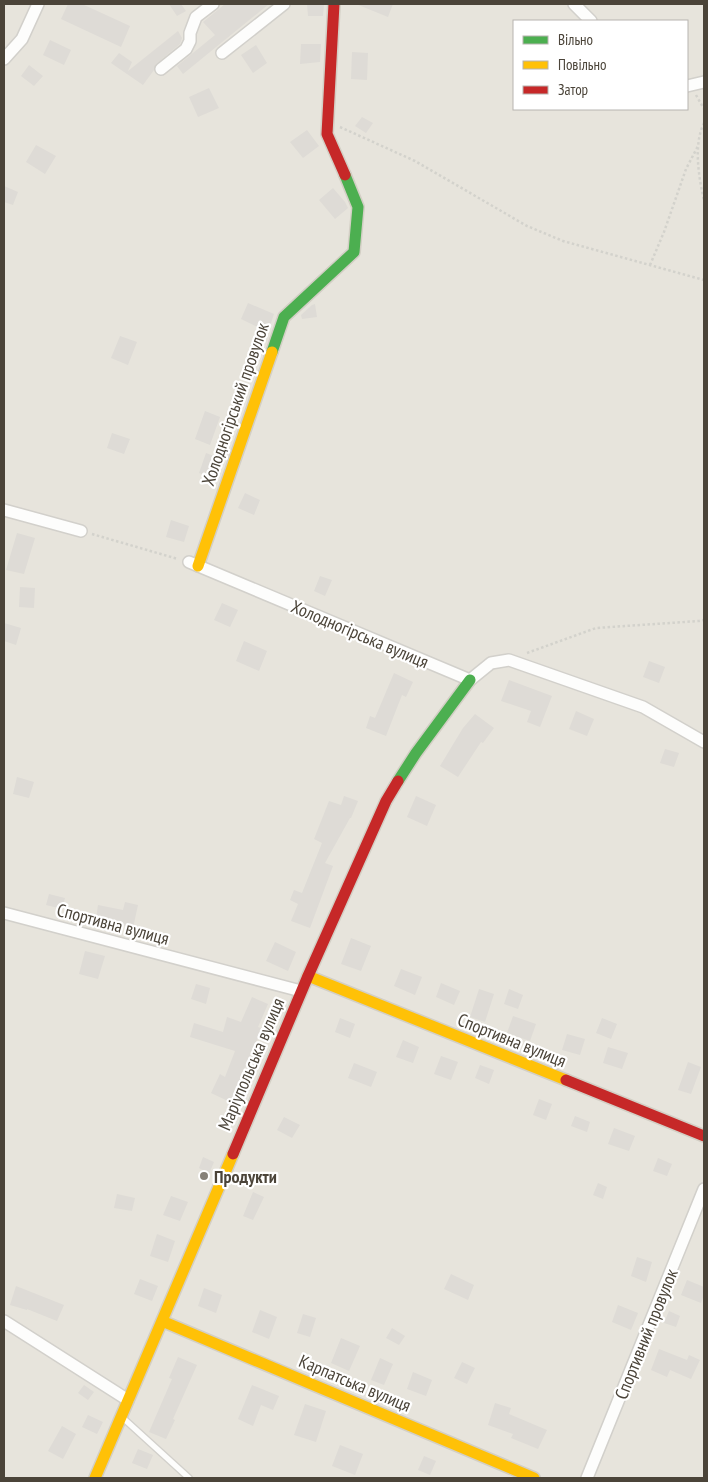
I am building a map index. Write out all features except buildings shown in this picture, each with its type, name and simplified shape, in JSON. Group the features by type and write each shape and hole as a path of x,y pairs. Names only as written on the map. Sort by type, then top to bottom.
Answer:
{"street":[{"path":"4,59 22,39 38,4"},
{"path":"160,70 186,49 196,17 213,4"},
{"path":"222,53 284,4"},
{"path":"327,121 334,4"},
{"path":"574,4 590,20"},
{"path":"688,86 704,82"},
{"name":"Холодногірський провулок","path":"193,564 284,316 354,252 358,207 327,134 327,121"},
{"path":"4,510 81,532"},
{"name":"Холодногірська вулиця","path":"193,564 470,680"},
{"path":"470,680 491,662 509,660 643,708 704,742"},
{"name":"Маріупольська вулиця","path":"95,1478 301,991 386,801 416,753 470,680"},
{"name":"Спортивна вулиця","path":"4,914 301,991"},
{"name":"Спортивна вулиця","path":"308,976 704,1136"},
{"name":"Спортивний провулок","path":"587,1478 704,1189"},
{"path":"4,1321 128,1400"},
{"name":"Карпатська вулиця","path":"162,1321 534,1478"}],"lane":[{"path":"121,1417 189,1478"}],"path":[{"path":"327,121 415,161 527,226 563,241 704,280"},
{"path":"704,123 700,131 698,146 699,169 704,201"},
{"path":"650,265 664,232 686,169 698,146"},
{"path":"81,532 193,564"},
{"path":"509,660 596,628 704,622"}],"shaded area":[{"path":"4,4 704,4 704,1478 4,1478"}],"traffic: fast":[{"path":"272,352 284,317 354,252 358,207 345,175"},
{"path":"398,781 416,753 470,680"}],"traffic: slow":[{"path":"198,566 272,352"},
{"path":"308,976 566,1080"},
{"path":"95,1478 233,1154"},
{"path":"162,1321 534,1478"}],"traffic: jam":[{"path":"334,4 327,134 345,175"},
{"path":"233,1154 308,976 386,801 398,781"},
{"path":"566,1080 704,1136"}],"place":[{"name":"Продукти","path":"204,1176"}]}
